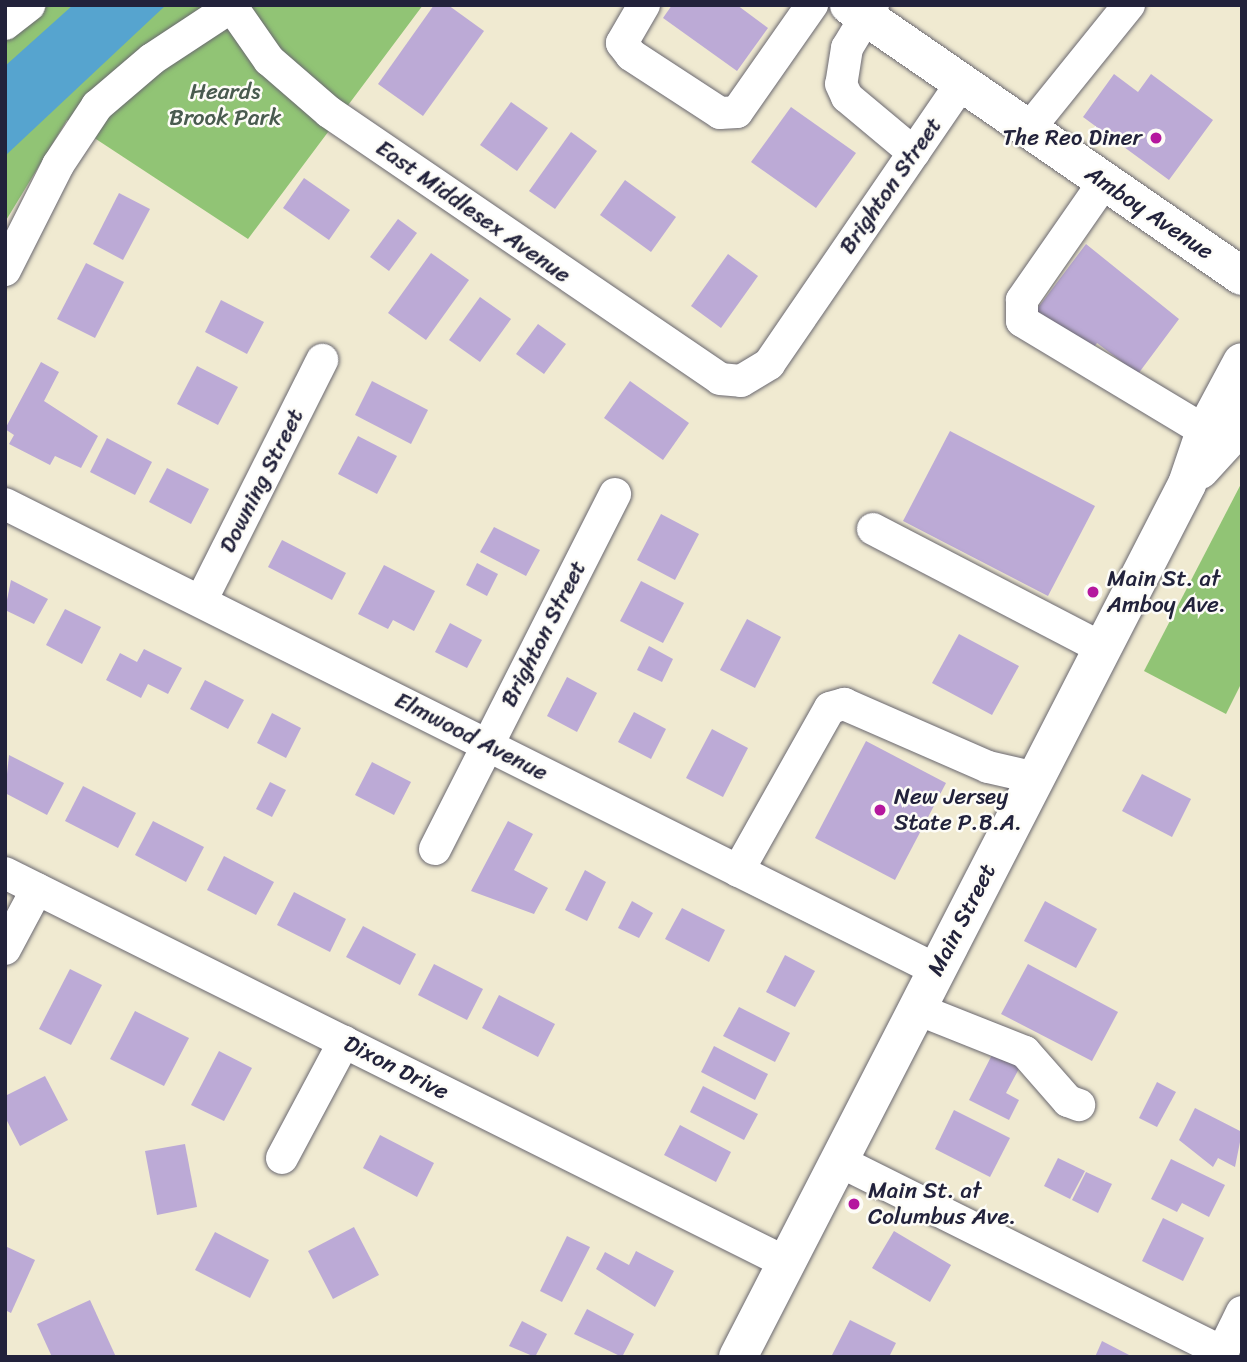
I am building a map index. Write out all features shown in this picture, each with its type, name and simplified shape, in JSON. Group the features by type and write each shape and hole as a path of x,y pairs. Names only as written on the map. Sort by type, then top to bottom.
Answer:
{"main road":[{"name":"Amboy Avenue","path":"862,9 961,84 1242,276"},
{"name":"Main Street","path":"738,1357 1187,484 1205,431 1242,362"},
{"name":"Main Street","path":"1187,484 1242,424"}],"street":[{"path":"5,23 29,5"},
{"path":"644,5 622,43 631,55 720,113 737,112 812,5"},
{"path":"1028,131 1129,5"},
{"path":"5,270 58,165 97,106 145,64 232,6"},
{"name":"East Middlesex Avenue","path":"232,6 269,60 329,112 703,372 741,381"},
{"path":"862,9 847,48 841,84 847,97 914,153"},
{"name":"Brighton Street","path":"741,381 769,364 961,84"},
{"path":"1104,182 1022,300 1022,321 1205,431"},
{"name":"Downing Street","path":"201,601 322,360"},
{"name":"Brighton Street","path":"435,849 615,494"},
{"name":"Elmwood Avenue","path":"5,503 937,970"},
{"path":"873,529 1102,648"},
{"path":"738,871 830,708 844,704 988,767 1036,778"},
{"name":"Dixon Drive","path":"5,873 787,1263"},
{"path":"5,949 37,889"},
{"path":"917,1009 1025,1052 1068,1101 1079,1105"},
{"path":"282,1158 344,1042"},
{"path":"839,1161 1221,1355 1242,1312"}],"green space":[{"name":"Heards Brook Park","path":"5,5 423,5 248,239 67,120 5,222"},
{"path":"1242,482 1242,682 1226,714 1144,671"}],"water":[{"path":"73,5 166,5 5,156 5,66"}],"building":[{"path":"434,5 448,5 484,31 423,116 378,84"},
{"path":"672,5 737,5 768,28 737,71 663,18"},
{"name":"The Reo Diner","path":"1114,74 1138,92 1151,74 1213,120 1169,180 1083,117"},
{"path":"511,102 548,128 517,171 480,145"},
{"path":"791,107 856,153 816,208 751,162"},
{"path":"571,132 597,151 555,209 529,191"},
{"path":"304,178 350,210 329,240 283,208"},
{"path":"625,180 676,217 651,252 600,215"},
{"path":"119,193 150,209 123,260 93,244"},
{"path":"398,219 417,233 389,271 370,257"},
{"path":"1086,244 1179,319 1138,374 1097,343 1089,354 1034,313"},
{"path":"431,253 469,280 426,340 388,313"},
{"path":"728,254 758,276 721,328 691,306"},
{"path":"86,263 124,282 95,338 57,319"},
{"path":"480,297 511,319 480,362 449,340"},
{"path":"221,300 264,322 247,354 205,332"},
{"path":"538,324 566,344 544,374 516,354"},
{"path":"41,362 59,372 44,401 98,436 81,468 55,456 50,465 9,444 14,435 5,429"},
{"path":"197,366 238,387 218,425 177,404"},
{"path":"372,381 428,410 411,444 355,415"},
{"path":"630,381 689,423 663,460 604,418"},
{"path":"950,431 1095,506 1048,596 903,521"},
{"path":"358,436 397,456 377,494 338,474"},
{"path":"107,438 152,462 135,495 90,472"},
{"path":"167,468 209,489 191,524 149,502"},
{"path":"661,514 699,534 675,580 637,560"},
{"path":"494,527 540,550 526,576 480,552"},
{"path":"282,540 346,573 332,600 268,567"},
{"path":"477,563 498,574 487,596 466,585"},
{"path":"384,565 435,591 414,631 393,620 388,629 358,614"},
{"path":"11,580 48,599 34,624 5,610"},
{"path":"641,581 684,603 663,643 620,621"},
{"path":"65,609 101,627 82,664 46,645"},
{"path":"747,619 781,637 755,688 720,670"},
{"path":"450,623 482,640 467,668 435,652"},
{"path":"959,634 1019,666 992,715 932,683"},
{"path":"649,646 673,659 662,682 637,670"},
{"path":"144,649 182,668 168,694 148,684 141,698 106,680 120,653 137,662"},
{"path":"567,677 597,693 577,732 547,716"},
{"path":"205,680 244,700 228,729 190,709"},
{"path":"634,712 666,729 651,759 618,742"},
{"path":"272,713 301,728 286,758 257,743"},
{"path":"712,729 748,748 723,797 686,778"},
{"name":"New Jersey State P.B.A.","path":"866,741 946,783 895,880 815,838"},
{"path":"9,755 64,783 47,815 5,793"},
{"path":"372,762 411,782 394,815 355,795"},
{"path":"1142,774 1191,799 1172,837 1122,811"},
{"path":"270,782 286,790 272,817 256,809"},
{"path":"83,786 136,813 118,848 65,821"},
{"path":"153,821 204,847 186,882 135,855"},
{"path":"508,821 533,834 514,870 548,888 534,914 471,891"},
{"path":"224,856 274,882 256,915 207,890"},
{"path":"585,870 606,882 587,921 565,910"},
{"path":"294,892 346,919 330,952 277,925"},
{"path":"632,901 653,913 639,938 618,928"},
{"path":"1045,901 1097,929 1076,968 1024,941"},
{"path":"682,908 725,930 709,962 665,939"},
{"path":"363,926 416,954 400,985 346,957"},
{"path":"785,955 815,971 795,1007 766,992"},
{"path":"434,964 483,989 467,1020 418,995"},
{"path":"1028,964 1118,1012 1092,1061 1001,1014"},
{"path":"70,969 102,985 71,1045 39,1029"},
{"path":"499,995 555,1024 538,1057 482,1028"},
{"path":"739,1007 790,1033 775,1062 723,1036"},
{"path":"135,1011 189,1038 164,1086 110,1059"},
{"path":"714,1046 768,1074 755,1100 701,1072"},
{"path":"995,1049 1022,1063 1006,1093 1019,1100 1009,1120 969,1100"},
{"path":"219,1051 252,1068 224,1121 191,1105"},
{"path":"45,1076 68,1120 20,1146 5,1117 5,1096"},
{"path":"1157,1082 1176,1092 1157,1127 1139,1118"},
{"path":"703,1086 758,1114 744,1140 690,1112"},
{"path":"1195,1108 1242,1132 1235,1167 1218,1158 1213,1167 1179,1140"},
{"path":"954,1110 1010,1138 990,1177 935,1149"},
{"path":"680,1125 731,1152 716,1182 664,1155"},
{"path":"380,1135 434,1163 417,1197 363,1168"},
{"path":"185,1144 197,1207 157,1215 145,1151"},
{"path":"1058,1158 1085,1171 1070,1199 1044,1186"},
{"path":"1171,1159 1225,1185 1209,1217 1182,1203 1177,1212 1151,1199"},
{"path":"1086,1172 1112,1184 1098,1213 1072,1200"},
{"path":"1163,1218 1204,1238 1183,1281 1142,1261"},
{"path":"354,1227 379,1275 333,1299 308,1251"},
{"path":"894,1231 951,1265 930,1302 872,1268"},
{"path":"215,1232 269,1260 250,1298 195,1270"},
{"path":"567,1236 590,1247 562,1302 540,1291"},
{"path":"5,1246 35,1260 11,1313 5,1310"},
{"path":"636,1251 674,1271 655,1307 596,1269 605,1252 629,1265"},
{"path":"90,1300 116,1357 52,1357 37,1324"},
{"path":"587,1309 634,1334 622,1357 574,1334"},
{"path":"850,1320 896,1343 889,1357 831,1357"},
{"path":"522,1321 547,1334 535,1357 509,1346"},
{"path":"1102,1341 1133,1357 1095,1357"}],"place":[{"name":"The Reo Diner","path":"1156,138"},
{"name":"Main St. at Amboy Ave.","path":"1093,592"},
{"name":"New Jersey State P.B.A.","path":"880,810"},
{"name":"Main St. at Columbus Ave.","path":"854,1204"}]}
